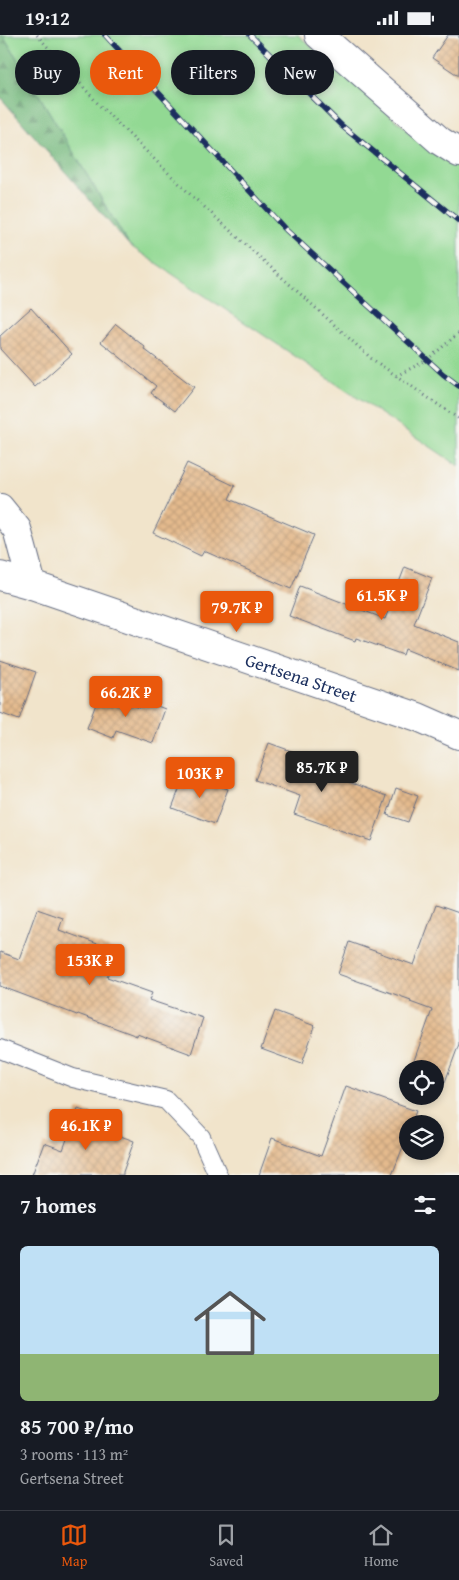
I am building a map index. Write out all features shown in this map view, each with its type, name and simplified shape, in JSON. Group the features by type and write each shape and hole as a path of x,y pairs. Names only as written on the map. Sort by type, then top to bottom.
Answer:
{"street":[{"path":"318,35 440,141 459,153"},
{"path":"0,507 17,529 32,585"},
{"name":"Gertsena Street","path":"0,576 32,585 418,717 459,735"}],"lane":[{"path":"0,1049 73,1078 166,1101 201,1137 218,1175"}],"path":[{"path":"37,35 101,107 191,195 372,359 459,419"},
{"path":"396,376 427,360 459,333"}],"green space":[{"path":"0,35 3,35 15,55 15,95 39,95 129,245 0,97"},
{"path":"3,35 298,35 315,50 265,50 265,95 334,95 334,66 433,152 459,167 459,466 129,245 39,95 80,95 80,50 15,50 15,55"}],"building":[{"path":"448,35 459,35 459,76 432,58"},
{"path":"31,308 72,354 35,387 0,349 0,336"},
{"path":"116,324 145,347 144,349 194,387 175,411 151,393 156,386 101,342"},
{"path":"187,463 235,486 229,499 314,535 291,589 204,551 201,556 153,533"},
{"path":"405,567 432,578 414,624 459,642 459,671 405,649 403,655 356,638 355,641 289,616 300,586 385,619"},
{"path":"0,660 36,672 19,720 0,713"},
{"path":"100,693 140,708 142,700 165,709 153,743 116,730 113,738 87,728"},
{"path":"269,743 319,761 316,770 387,796 371,841 294,814 300,796 255,780"},
{"path":"185,774 228,789 215,824 172,808"},
{"path":"396,788 418,796 408,822 387,815"},
{"path":"436,905 459,913 459,1044 444,1085 444,1060 414,1060 432,1010 410,1002 411,1000 338,974 349,942 414,965"},
{"path":"37,909 63,918 59,930 117,951 107,977 152,993 149,1000 203,1018 191,1054 0,986 0,952 19,959"},
{"path":"275,1011 315,1026 302,1064 261,1049"},
{"path":"346,1086 416,1111 414,1115 399,1115 399,1157 392,1175 259,1175 272,1138 321,1156"},
{"path":"78,1109 103,1118 99,1128 134,1141 123,1175 32,1175 44,1143 63,1150"}],"railway":[{"path":"105,35 286,230 443,374 459,386"},
{"path":"250,35 342,126 459,221"}]}
